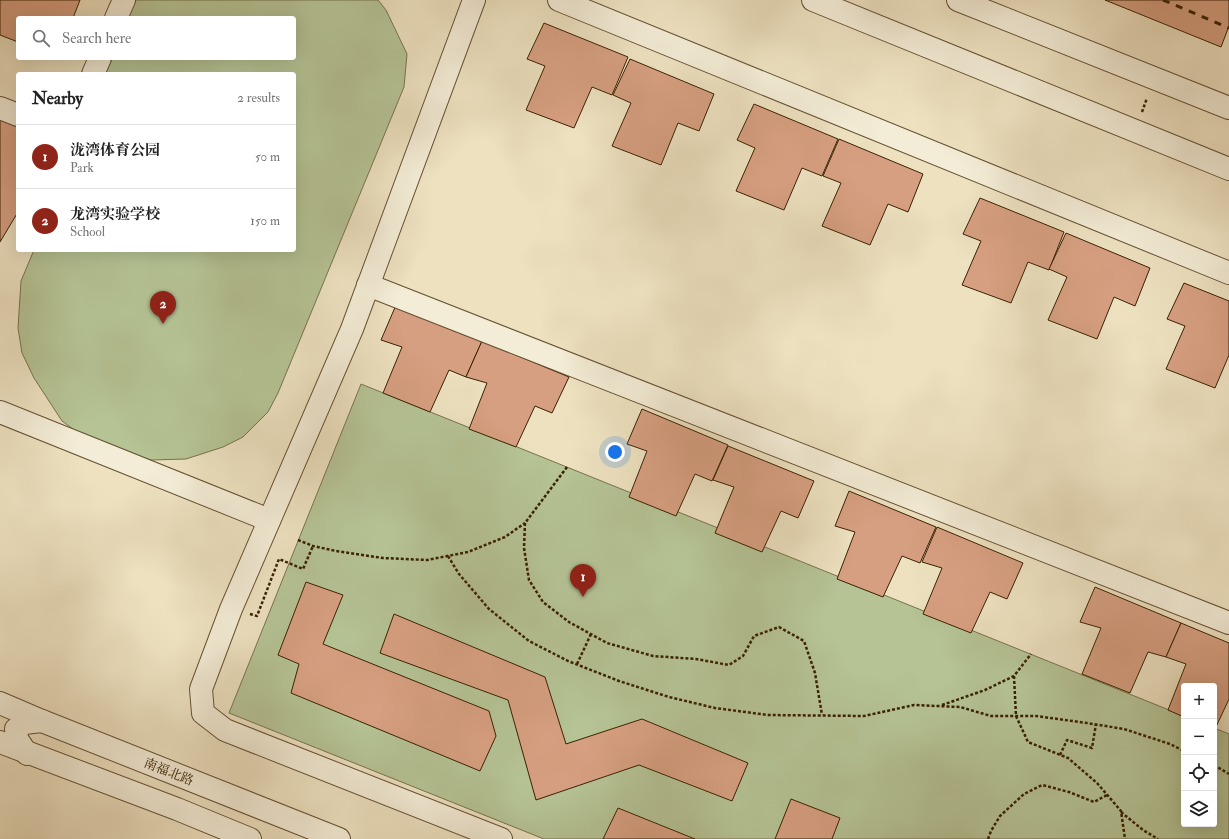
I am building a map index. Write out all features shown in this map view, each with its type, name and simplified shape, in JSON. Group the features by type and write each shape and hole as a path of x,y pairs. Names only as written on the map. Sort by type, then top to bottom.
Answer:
{"street":[{"path":"117,16 124,0"},
{"path":"474,0 352,329 231,609 201,689 203,713 225,730 501,839"},
{"path":"559,0 1229,272"},
{"path":"813,0 1229,169"},
{"path":"958,0 1229,108"},
{"path":"94,72 99,60"},
{"path":"0,108 16,114"},
{"path":"368,285 1229,623"},
{"path":"0,412 269,520"},
{"name":"南福北路","path":"0,703 339,839"},
{"path":"27,754 17,739 16,729 24,723 42,721"},
{"path":"0,742 27,754 177,809 250,839"}],"path":[{"path":"298,540 313,546 383,558 427,560 468,552 505,537 525,523 568,467"},
{"path":"525,523 524,548 529,580 543,602 569,622 607,643 653,656 696,659 729,665 743,656 754,636 779,627 804,641 816,673 822,715"},
{"path":"257,616 279,559 303,569 313,546"},
{"path":"448,556 459,574 488,609 529,641 577,664 619,681 669,697 715,708 768,715 864,716 914,705 960,707 991,716 1036,716 1124,729 1170,744 1181,750"},
{"path":"577,664 591,634"},
{"path":"940,706 985,690 1014,676 1031,654"},
{"path":"1014,676 1016,716 1028,742 1068,758 1097,782 1121,811 1142,830 1158,839"},
{"path":"1060,755 1067,740 1092,748 1096,724"},
{"path":"1217,767 1229,774"},
{"path":"988,839 1000,816 1024,794 1042,786 1068,792 1094,802 1107,795"},
{"path":"1121,811 1125,839"}],"green space":[{"path":"136,0 378,0 386,10 407,54 404,87 278,393 268,412 243,437 223,447 186,459 151,460 117,451 85,438 62,421 34,378 22,353 18,328 21,281 33,252 296,252 296,72 106,72 111,60 296,60 296,16 129,16"},
{"path":"361,384 1181,715 1181,827 1217,827 1217,729 1229,734 1229,839 544,839 229,713"}],"building":[{"path":"0,0 80,0 74,16 16,16 16,41 0,35"},
{"path":"1105,0 1229,0 1229,26 1221,47"},
{"path":"544,23 628,57 612,95 592,87 574,128 526,110 545,66 527,59"},
{"path":"630,59 714,94 699,131 678,123 661,165 612,146 631,103 613,95"},
{"path":"754,104 838,139 822,176 802,168 784,210 736,191 755,148 737,140"},
{"path":"0,117 16,125 16,215 0,242"},
{"path":"839,139 923,174 908,212 888,204 870,245 822,226 841,183 823,176"},
{"path":"980,198 1064,232 1049,270 1028,262 1011,303 962,285 981,241 963,234"},
{"path":"1066,233 1150,268 1135,306 1114,297 1097,339 1048,320 1067,277 1049,269"},
{"path":"1184,283 1229,301 1229,355 1215,388 1166,369 1185,326 1167,319"},
{"path":"396,305 482,341 466,377 449,370 430,412 383,393 402,347 381,340"},
{"path":"482,341 569,377 552,413 535,406 516,447 469,429 487,383 466,377"},
{"path":"642,409 728,445 712,481 695,474 676,516 629,497 647,451 627,444"},
{"path":"728,446 814,481 798,518 781,511 762,552 715,533 734,487 713,480"},
{"path":"849,491 936,527 920,563 902,556 883,597 837,579 855,532 835,526"},
{"path":"937,527 1023,563 1007,599 990,592 971,633 923,614 942,568 922,562"},
{"path":"306,582 343,595 323,644 489,711 496,736 480,771 291,693 299,664 278,655"},
{"path":"1095,587 1181,623 1166,657 1148,652 1130,693 1082,674 1101,628 1080,622"},
{"path":"394,614 545,677 566,744 642,719 748,763 732,801 639,765 536,800 508,700 380,653"},
{"path":"1181,623 1229,643 1229,699 1217,725 1217,683 1181,683 1181,716 1168,710 1186,664 1166,657"},
{"path":"791,799 840,818 832,839 775,839"},
{"path":"618,808 695,839 603,839"}],"railway":[{"path":"1163,0 1229,28"}],"place":[{"name":"龙湾实验学校","path":"163,324"},
{"name":"泷湾体育公园","path":"583,597"}]}
